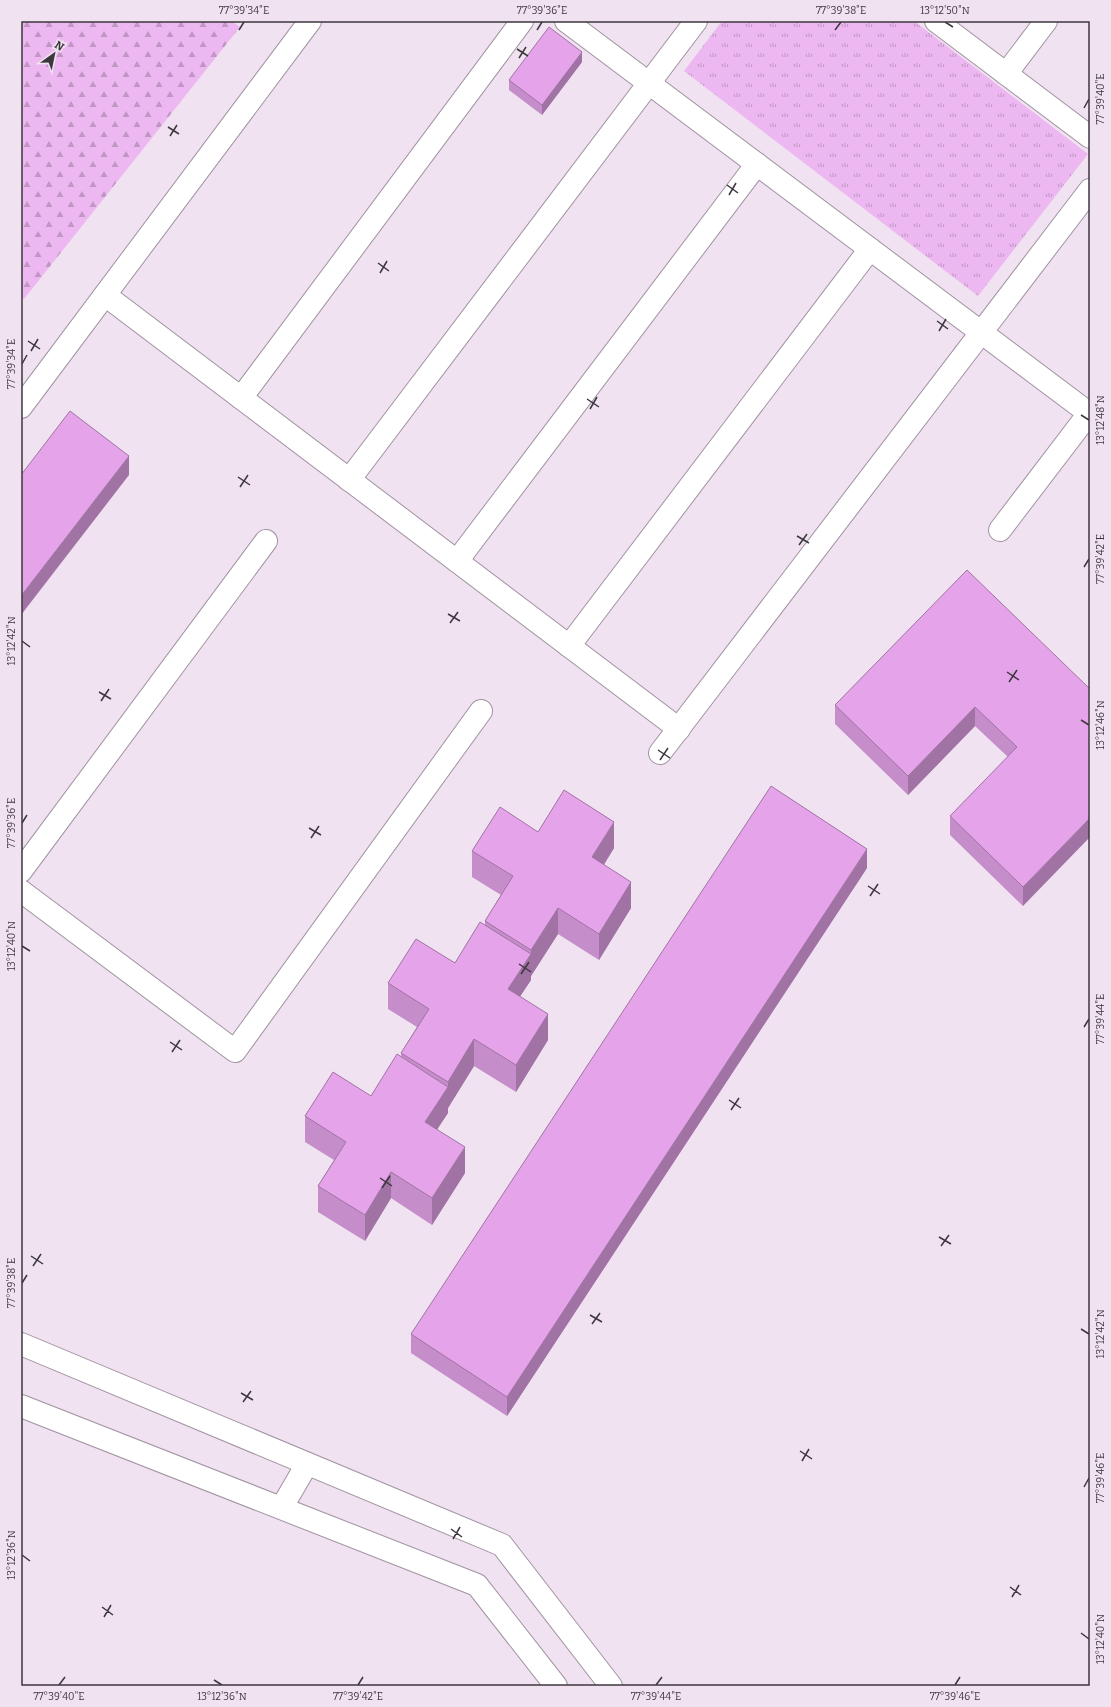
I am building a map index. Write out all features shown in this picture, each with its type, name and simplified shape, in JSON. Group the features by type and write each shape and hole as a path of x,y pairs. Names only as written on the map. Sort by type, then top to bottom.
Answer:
{"street":[{"path":"21,407 310,21"},
{"path":"241,398 522,21"},
{"path":"566,21 1090,413 1000,530"},
{"path":"349,480 696,21"},
{"path":"936,21 1090,137"},
{"path":"1006,74 1046,21"},
{"path":"457,562 757,164"},
{"path":"660,753 1090,190"},
{"path":"569,646 870,248"},
{"path":"105,295 679,729"},
{"path":"21,871 266,541"},
{"path":"21,891 235,1051 482,711"},
{"path":"21,1344 502,1545 611,1686"},
{"path":"21,1406 478,1584 556,1686"},
{"path":"282,1507 307,1464"}],"green space":[{"path":"21,21 232,21 240,27 24,299 21,297"},
{"path":"722,21 914,21 1088,154 978,296 684,71"}],"building":[{"path":"549,27 582,52 542,105 509,80"},
{"path":"70,411 129,456 21,596 21,475"},
{"path":"967,570 1090,689 1090,818 1023,887 950,816 1017,747 975,707 908,776 835,705"},
{"path":"771,786 867,849 507,1397 411,1334"},
{"path":"564,790 614,822 592,857 631,882 599,934 558,908 531,950 485,921 513,876 472,851 500,807 538,832"},
{"path":"480,922 531,954 508,989 548,1014 516,1065 474,1039 448,1082 401,1053 429,1009 388,983 416,939 455,963"},
{"path":"397,1054 448,1087 425,1122 465,1147 432,1198 391,1172 365,1215 318,1186 346,1142 305,1116 333,1072 371,1096"}]}
